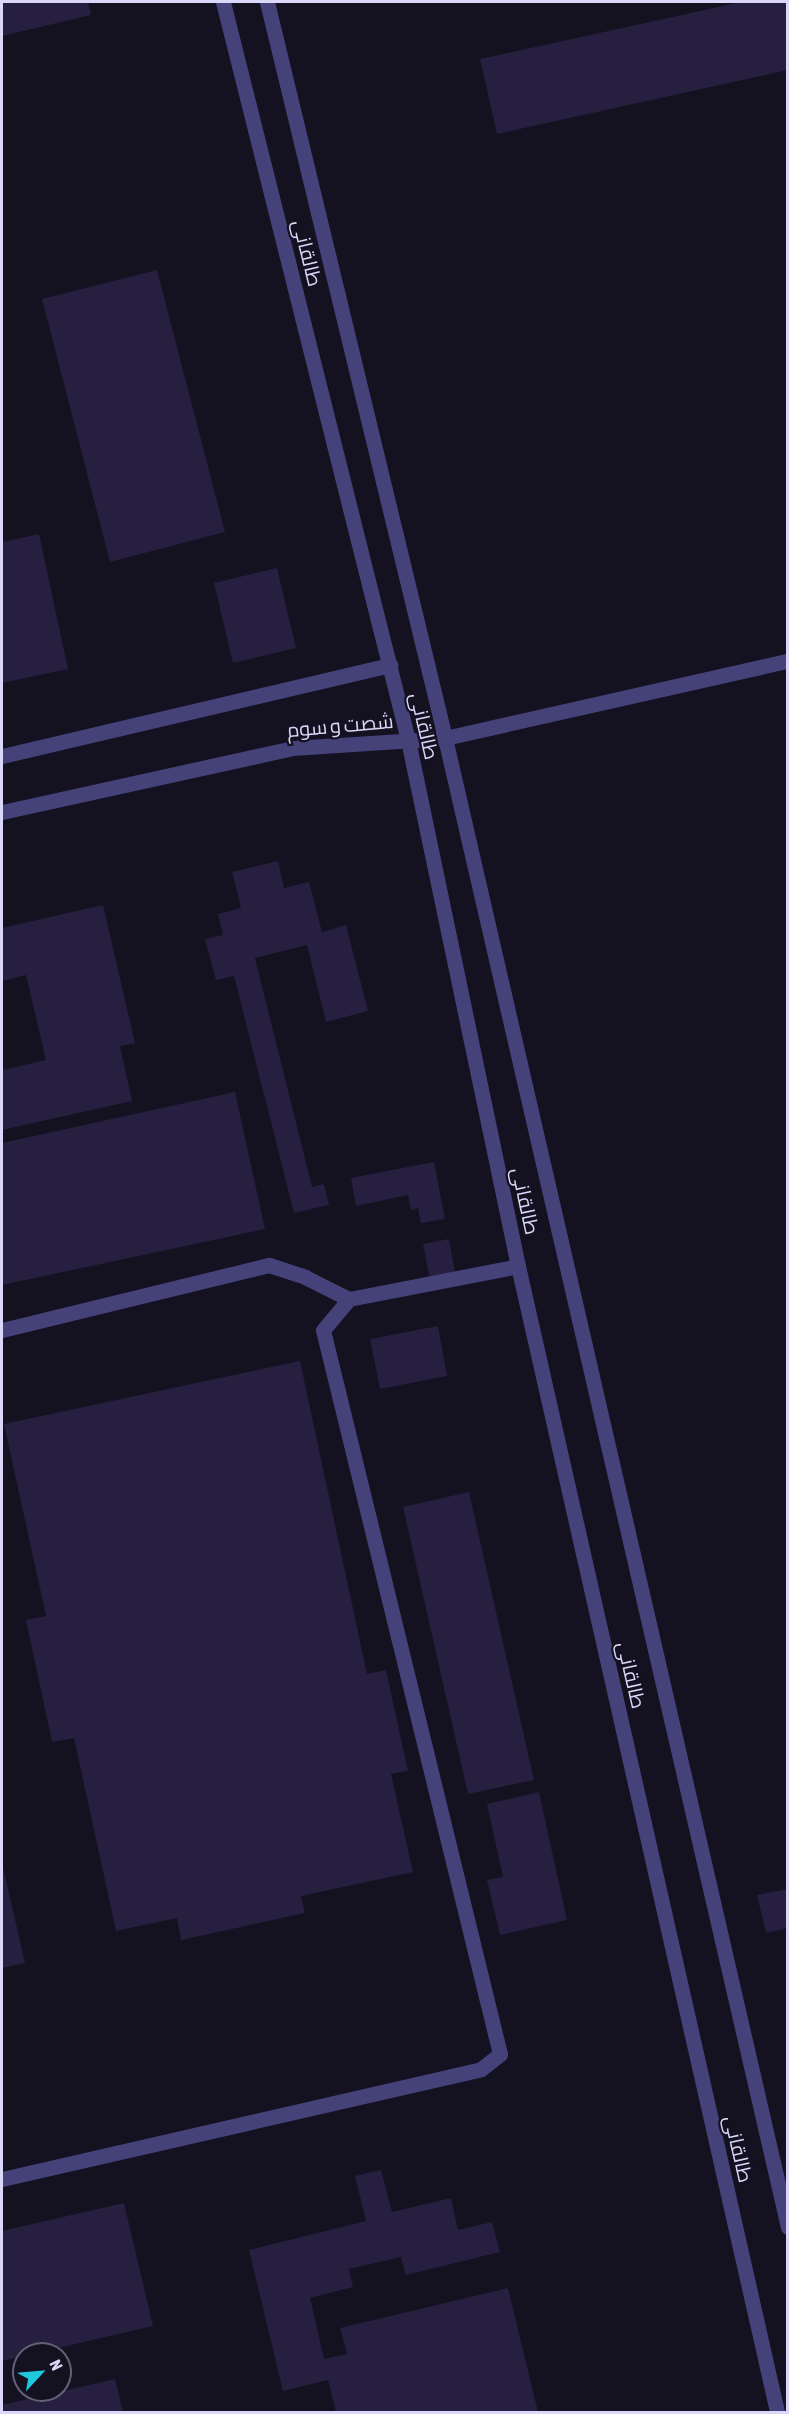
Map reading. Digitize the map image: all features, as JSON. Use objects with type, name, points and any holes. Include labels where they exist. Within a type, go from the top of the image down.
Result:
[{"type":"street","name":"طالقانی","points":[[224,2],[408,740],[518,1266],[777,2412]]},
{"type":"street","name":"طالقانی","points":[[267,2],[445,738],[788,2227]]},
{"type":"street","name":"شصت و سوم","points":[[2,812],[292,748],[445,738],[788,661]]},
{"type":"street","points":[[2,756],[390,665]]},
{"type":"street","points":[[2,1330],[269,1265],[305,1277],[349,1299],[518,1266]]},
{"type":"street","points":[[2,2179],[481,2069],[500,2054],[323,1330],[349,1299]]},
{"type":"building","points":[[2,2],[88,2],[91,15],[2,36]]},
{"type":"building","points":[[741,2],[788,2],[788,70],[497,134],[480,59]]},
{"type":"building","points":[[157,270],[225,532],[110,562],[42,299]]},
{"type":"building","points":[[39,534],[68,669],[2,683],[2,542]]},
{"type":"building","points":[[277,568],[296,648],[233,663],[214,583]]},
{"type":"building","points":[[278,861],[284,888],[309,882],[322,932],[346,925],[368,1011],[326,1022],[307,945],[255,958],[312,1187],[324,1184],[329,1205],[294,1213],[234,976],[216,980],[205,939],[223,935],[218,914],[241,908],[232,872]]},
{"type":"building","points":[[103,905],[135,1043],[120,1046],[132,1101],[2,1130],[2,1070],[46,1060],[26,975],[2,981],[2,928]]},
{"type":"building","points":[[235,1092],[265,1229],[2,1285],[2,1143]]},
{"type":"building","points":[[434,1162],[445,1219],[421,1223],[418,1208],[411,1210],[408,1195],[356,1206],[351,1178]]},
{"type":"building","points":[[449,1239],[456,1279],[431,1285],[423,1244]]},
{"type":"building","points":[[438,1326],[447,1376],[380,1389],[370,1339]]},
{"type":"building","points":[[300,1361],[367,1674],[386,1670],[408,1771],[391,1774],[413,1872],[301,1896],[305,1913],[181,1940],[177,1918],[116,1931],[74,1738],[52,1742],[26,1620],[46,1616],[4,1424]]},
{"type":"building","points":[[469,1492],[534,1780],[468,1794],[403,1507]]},
{"type":"building","points":[[539,1792],[567,1920],[500,1935],[487,1880],[503,1877],[487,1804]]},
{"type":"building","points":[[2,1863],[25,1963],[2,1968]]},
{"type":"building","points":[[788,1889],[788,1928],[766,1933],[757,1895]]},
{"type":"building","points":[[381,2170],[392,2212],[451,2198],[458,2230],[492,2222],[500,2252],[406,2275],[401,2257],[349,2269],[353,2287],[310,2298],[324,2359],[347,2354],[340,2328],[508,2288],[538,2412],[336,2412],[328,2380],[283,2391],[249,2250],[366,2221],[355,2176]]},
{"type":"building","points":[[124,2203],[153,2326],[72,2345],[72,2342],[12,2342],[12,2359],[2,2361],[2,2231]]},
{"type":"building","points":[[115,2379],[123,2412],[2,2412],[2,2405],[15,2402],[72,2402],[72,2389]]}]
